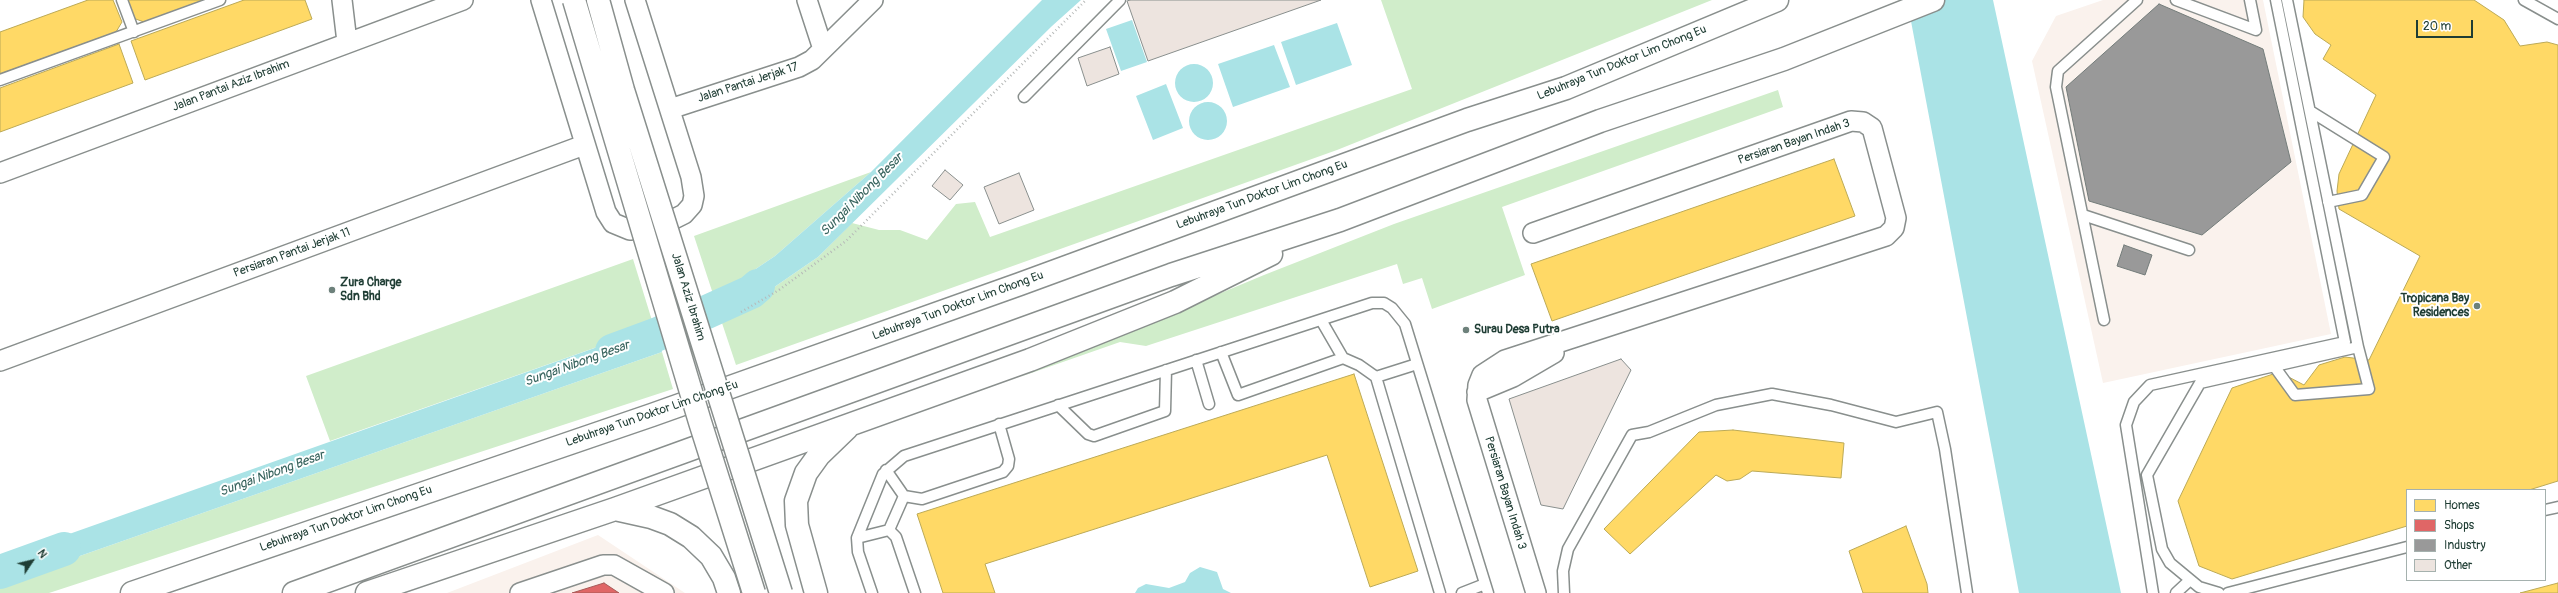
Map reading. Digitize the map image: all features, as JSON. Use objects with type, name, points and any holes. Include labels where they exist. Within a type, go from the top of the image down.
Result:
[{"type":"main road","name":"Jalan Aziz Ibrahim","points":[[574,0],[697,414],[754,593]]},
{"type":"main road","name":"Jalan Aziz Ibrahim","points":[[598,0],[623,90],[781,593]]},
{"type":"main road","name":"Lebuhraya Tun Doktor Lim Chong Eu","points":[[132,593],[652,415],[1020,284],[1467,120],[1566,88],[1776,0]]},
{"type":"main road","points":[[294,593],[1171,275],[1340,220],[1600,122],[1784,59],[1933,0]]},
{"type":"main road","points":[[367,593],[615,509],[855,421],[1030,360],[1175,302],[1340,220]]},
{"type":"main road","points":[[816,593],[797,525],[796,501],[806,473],[819,455],[855,421]]},
{"type":"main road","points":[[615,509],[651,517],[670,524],[691,537],[711,556],[724,578],[729,593]]},
{"type":"street","points":[[342,0],[347,42]]},
{"type":"street","name":"Jalan Pantai Aziz Ibrahim","points":[[0,173],[347,42],[426,7],[463,0]]},
{"type":"street","points":[[541,1],[584,145],[606,212],[613,223],[630,230],[653,227],[684,214],[692,205],[694,196],[691,177],[635,0]]},
{"type":"street","points":[[807,0],[823,49]]},
{"type":"street","name":"Jalan Pantai Jerjak 17","points":[[670,109],[799,67],[812,60],[873,0]]},
{"type":"street","name":"Persiaran Bayan Indah 3","points":[[1533,233],[1851,121],[1863,122],[1872,128],[1896,218],[1894,228],[1886,236],[1505,360],[1482,375],[1477,392],[1477,400],[1536,593]]},
{"type":"street","name":"Persiaran Pantai Jerjak 11","points":[[0,361],[584,145]]},
{"type":"street","points":[[520,593],[603,565],[614,565],[664,593]]},
{"type":"lane","points":[[122,0],[134,32]]},
{"type":"lane","points":[[0,80],[220,0]]},
{"type":"lane","points":[[1024,97],[1120,0]]},
{"type":"lane","points":[[2104,320],[2056,86],[2058,71],[2137,0]]},
{"type":"lane","points":[[2176,0],[2256,30],[2250,0]]},
{"type":"lane","points":[[2153,593],[2126,425],[2134,402],[2150,385],[2345,342],[2276,0]]},
{"type":"lane","points":[[2274,366],[2295,395],[2369,389],[2358,347],[2287,0]]},
{"type":"lane","points":[[2524,0],[2558,19]]},
{"type":"lane","points":[[2310,111],[2384,157],[2362,195],[2328,202]]},
{"type":"lane","points":[[2082,215],[2188,250]]},
{"type":"lane","points":[[872,593],[858,552],[857,538],[886,470],[904,456],[1372,303],[1384,303],[1392,308],[1405,324],[1487,588],[1462,593]]},
{"type":"lane","points":[[1321,320],[1343,358],[1359,365],[1376,377],[1440,593]]},
{"type":"lane","points":[[2219,593],[2195,590],[2190,580],[2170,563],[2162,549],[2148,475],[2200,384],[2358,347]]},
{"type":"lane","points":[[1221,352],[1238,395],[1343,358]]},
{"type":"lane","points":[[1196,360],[1209,404]]},
{"type":"lane","points":[[1376,377],[1417,364]]},
{"type":"lane","points":[[1058,405],[1088,434],[1094,436],[1166,411],[1166,370]]},
{"type":"lane","points":[[1564,593],[1563,571],[1568,550],[1632,435],[1661,427],[1716,405],[1772,394],[1831,405],[1896,422],[1937,412],[1945,449],[1967,593]]},
{"type":"lane","points":[[886,470],[904,496],[922,499],[1003,472],[1008,466],[1009,459],[999,424]]},
{"type":"lane","points":[[889,530],[904,496]]},
{"type":"lane","points":[[2546,510],[2558,507]]},
{"type":"lane","points":[[857,538],[889,530]]},
{"type":"lane","points":[[889,530],[896,537],[915,593]]},
{"type":"lane","points":[[2228,593],[2406,547]]},
{"type":"lane","points":[[2176,593],[2190,580]]},
{"type":"path","points":[[741,312],[779,290],[846,241],[1086,0]]},
{"type":"shaded area","points":[[2103,0],[2263,0],[2331,334],[2103,383],[2032,61],[2056,16]]},
{"type":"shaded area","points":[[598,535],[685,593],[447,593]]},
{"type":"green space","points":[[1381,0],[1712,0],[1337,150],[736,365],[722,323],[818,257],[852,223],[879,230],[900,230],[927,240],[956,204],[975,202],[990,237],[1412,89]]},
{"type":"green space","points":[[1778,90],[1783,107],[1502,207],[1525,275],[1432,309],[1422,278],[1403,284],[1397,264],[1146,346],[1120,342],[1020,377],[1264,275],[1394,224]]},
{"type":"green space","points":[[871,172],[775,256],[714,297],[694,236]]},
{"type":"green space","points":[[633,259],[654,327],[330,441],[306,376]]},
{"type":"green space","points":[[662,352],[673,389],[49,593],[0,593],[0,585],[17,578]]},
{"type":"water","points":[[1042,0],[1081,0],[1052,26],[818,257],[722,323],[714,297],[775,256],[871,172]]},
{"type":"water","points":[[1907,0],[1993,0],[2121,593],[2019,593]]},
{"type":"water","points":[[1132,20],[1147,62],[1121,71],[1106,29]]},
{"type":"water","points":[[1337,23],[1352,65],[1296,85],[1281,42]]},
{"type":"water","points":[[1274,45],[1290,87],[1233,107],[1218,64]]},
{"type":"water","points":[[1194,64],[1207,70],[1213,83],[1207,96],[1194,102],[1181,96],[1175,83],[1181,70]]},
{"type":"water","points":[[1166,84],[1183,128],[1153,140],[1136,96]]},
{"type":"water","points":[[1208,102],[1221,108],[1227,121],[1221,134],[1208,140],[1195,134],[1189,121],[1195,108]]},
{"type":"water","points":[[654,327],[662,352],[17,578],[24,550]]},
{"type":"water","points":[[1200,567],[1217,572],[1223,589],[1231,593],[1135,593],[1138,588],[1146,584],[1169,588],[1185,582],[1190,573]]},
{"type":"building: Homes","points":[[88,0],[113,0],[122,22],[116,32],[0,74],[0,32]]},
{"type":"building: Homes","points":[[127,0],[204,0],[144,22],[133,18]]},
{"type":"building: Homes","points":[[244,0],[305,0],[312,19],[145,80],[131,41]]},
{"type":"building: Homes","name":"Tropicana Bay Residences","points":[[2304,0],[2474,0],[2504,20],[2520,46],[2547,42],[2558,45],[2558,481],[2532,489],[2406,489],[2406,526],[2232,579],[2199,566],[2178,501],[2232,388],[2279,372],[2304,385],[2319,365],[2345,357],[2369,360],[2420,256],[2339,209],[2337,191],[2339,174],[2376,95],[2323,59],[2331,45],[2315,34],[2303,17]]},
{"type":"building: Homes","points":[[119,44],[133,83],[0,132],[0,88]]},
{"type":"building: Homes","points":[[1834,159],[1855,216],[1552,321],[1531,264]]},
{"type":"building: Homes","points":[[1354,374],[1418,571],[1370,587],[1327,455],[985,564],[995,593],[943,593],[917,514]]},
{"type":"building: Homes","points":[[1733,430],[1844,443],[1841,478],[1752,471],[1740,479],[1727,481],[1716,475],[1630,554],[1604,529],[1699,432]]},
{"type":"building: Homes","points":[[1906,526],[1927,584],[1928,593],[1863,593],[1849,551]]},
{"type":"building: Homes","points":[[2558,583],[2558,593],[2520,593]]},
{"type":"building: Shops","points":[[604,583],[619,593],[572,593]]},
{"type":"building: Industry","points":[[2159,4],[2263,49],[2291,162],[2202,235],[2089,201],[2066,87]]},
{"type":"building: Industry","points":[[2124,245],[2152,255],[2145,275],[2117,266]]},
{"type":"building: Other","points":[[1321,0],[1148,61],[1127,1]]},
{"type":"building: Other","points":[[1110,47],[1119,74],[1087,86],[1078,58]]},
{"type":"building: Other","points":[[945,170],[963,185],[950,200],[932,186]]},
{"type":"building: Other","points":[[1019,173],[1034,210],[999,224],[984,187]]},
{"type":"building: Other","points":[[1621,359],[1631,370],[1563,509],[1541,505],[1509,399]]},
{"type":"waterway","name":"Sungai Nibong Besar","points":[[612,351],[658,334],[751,292],[758,286]]},
{"type":"waterway","name":"Sungai Nibong Besar","points":[[0,572],[64,549]]},
{"type":"place","name":"Zura Charge Sdn Bhd","points":[[332,290]]},
{"type":"place","name":"Tropicana Bay Residences","points":[[2477,306]]},
{"type":"place","name":"Surau Desa Putra","points":[[1466,330]]}]
